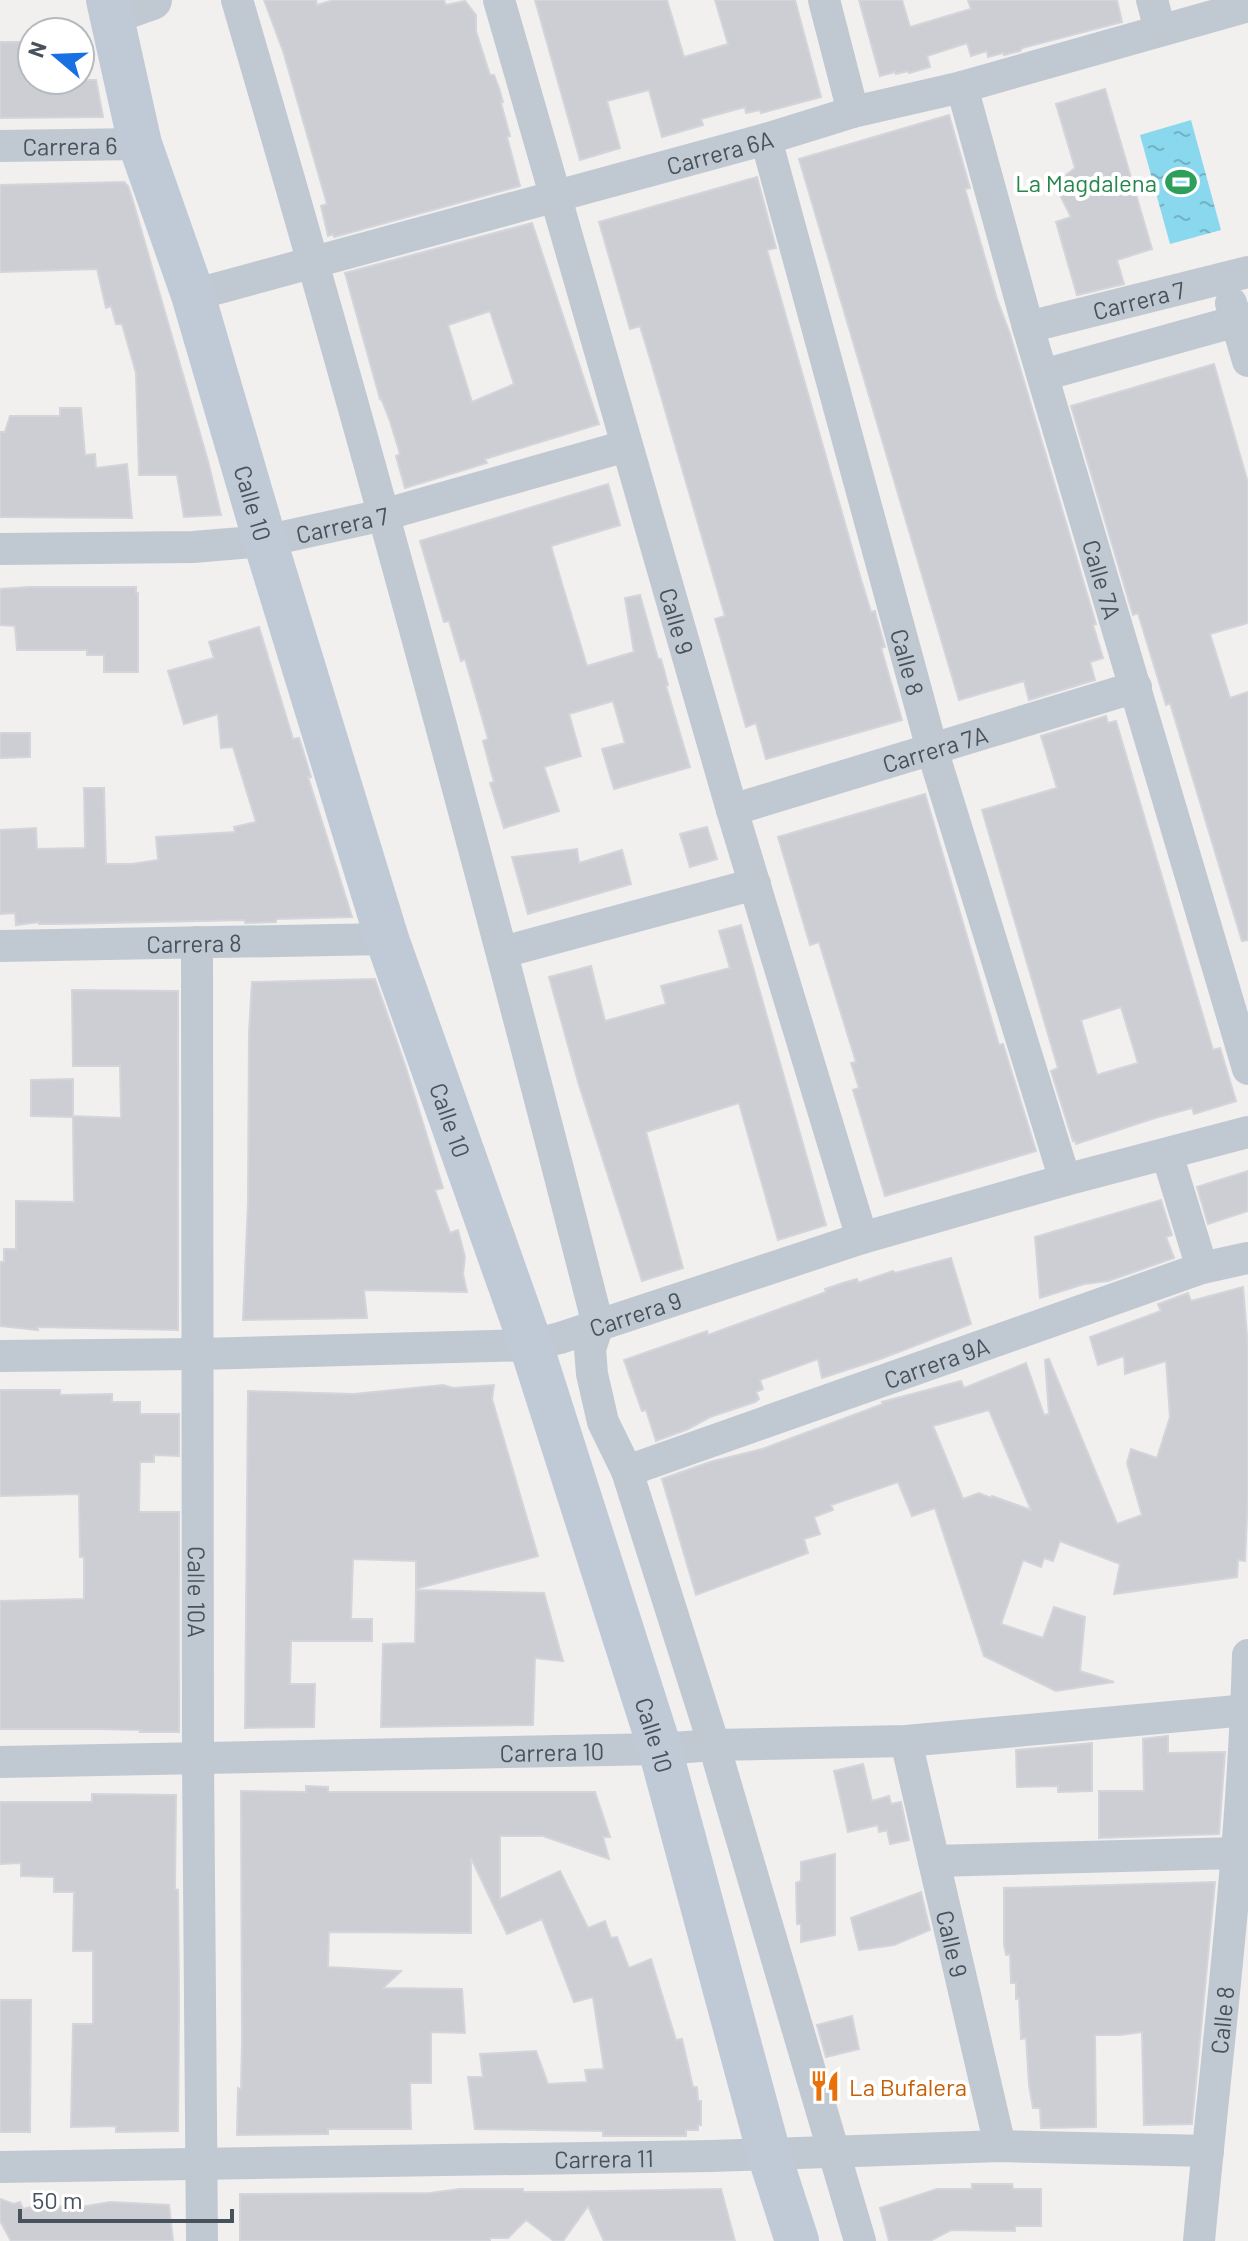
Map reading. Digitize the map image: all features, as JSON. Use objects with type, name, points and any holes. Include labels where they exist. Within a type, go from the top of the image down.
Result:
[{"type":"main road","name":"Calle 10","points":[[110,7],[140,144],[193,295],[387,939],[531,1345],[660,1749],[769,2154],[797,2241]]},
{"type":"street","points":[[110,7],[152,0]]},
{"type":"street","points":[[237,0],[314,262],[503,952],[598,1325],[590,1349],[592,1374],[603,1422],[627,1471],[714,1745],[860,2241]]},
{"type":"street","name":"Calle 9","points":[[499,0],[732,810],[862,1238]]},
{"type":"street","points":[[824,0],[853,112]]},
{"type":"street","name":"Carrera 6A","points":[[193,295],[766,139],[853,112],[962,87],[1156,15],[1248,6]]},
{"type":"street","name":"Calle 7A","points":[[962,87],[1028,327],[1248,1069]]},
{"type":"street","name":"Calle 8","points":[[766,139],[932,749],[1065,1180]]},
{"type":"street","name":"Carrera 6","points":[[0,146],[140,144]]},
{"type":"street","points":[[1236,276],[1248,361]]},
{"type":"street","name":"Carrera 7","points":[[1028,327],[1236,276]]},
{"type":"street","name":"Carrera 7","points":[[1043,375],[1242,319]]},
{"type":"street","name":"Carrera 7","points":[[0,549],[193,547],[265,541],[383,515],[626,446]]},
{"type":"street","name":"Carrera 7A","points":[[732,810],[1136,687]]},
{"type":"street","points":[[503,952],[755,884]]},
{"type":"street","name":"Carrera 8","points":[[0,946],[387,939]]},
{"type":"street","name":"Calle 10A","points":[[197,942],[202,2241]]},
{"type":"street","name":"Carrera 9","points":[[0,1356],[531,1345],[862,1238],[1248,1132]]},
{"type":"street","points":[[1167,1154],[1202,1268]]},
{"type":"street","name":"Carrera 9A","points":[[627,1471],[1202,1268],[1248,1258]]},
{"type":"street","name":"Calle 8","points":[[1199,2241],[1238,1853],[1248,1655]]},
{"type":"street","name":"Carrera 10","points":[[0,1762],[906,1741],[1247,1710]]},
{"type":"street","name":"Calle 9","points":[[906,1741],[1000,2146]]},
{"type":"street","points":[[934,1861],[1238,1853]]},
{"type":"street","name":"Carrera 11","points":[[0,2167],[769,2154],[1000,2146],[1208,2151]]},
{"type":"water","name":"La Magdalena","points":[[1191,120],[1221,230],[1170,244],[1140,135]]},
{"type":"building","points":[[264,0],[316,0],[317,5],[334,0],[444,0],[446,5],[465,1],[476,15],[476,31],[490,75],[494,75],[499,88],[510,136],[507,137],[520,186],[334,237],[333,234],[328,236],[321,206],[327,204],[283,51]]},
{"type":"building","points":[[535,0],[667,0],[684,57],[728,44],[715,0],[795,0],[821,97],[761,113],[760,110],[746,113],[745,107],[701,119],[703,125],[662,137],[649,90],[607,101],[620,148],[580,160]]},
{"type":"building","points":[[859,0],[902,0],[910,27],[971,9],[968,0],[1117,0],[1122,22],[1004,55],[988,57],[987,51],[971,56],[967,43],[927,56],[930,67],[880,76]]},
{"type":"building","points":[[0,42],[16,42],[16,96],[96,96],[96,80],[103,117],[0,118]]},
{"type":"building","points":[[1105,89],[1152,249],[1117,260],[1124,284],[1077,295],[1056,222],[1071,217],[1060,195],[1060,188],[1066,175],[1075,168],[1056,104]]},
{"type":"building","points":[[949,115],[970,188],[965,189],[1096,624],[1093,625],[1103,658],[1090,662],[1095,680],[1029,700],[1024,681],[959,700],[799,159]]},
{"type":"building","points":[[757,177],[776,248],[767,250],[860,576],[871,612],[875,611],[885,647],[881,648],[902,720],[766,759],[756,723],[746,727],[715,619],[725,616],[640,326],[630,329],[599,222]]},
{"type":"building","points":[[124,182],[132,198],[221,515],[184,517],[177,475],[139,475],[136,373],[122,324],[116,324],[111,306],[106,308],[97,269],[0,272],[0,185]]},
{"type":"building","points":[[532,223],[599,424],[485,459],[487,463],[405,488],[396,456],[400,454],[380,399],[345,273]],"holes":[[[490,311],[514,384],[472,402],[448,325]]]},
{"type":"building","points":[[1214,364],[1248,483],[1248,623],[1210,634],[1230,698],[1248,692],[1248,940],[1242,941],[1170,703],[1166,705],[1138,613],[1133,615],[1071,406]]},
{"type":"building","points":[[60,408],[81,408],[85,455],[95,454],[96,468],[127,464],[132,518],[0,517],[0,432],[5,432],[10,416],[60,416]]},
{"type":"building","points":[[608,484],[620,525],[551,546],[587,666],[634,652],[625,598],[640,595],[690,767],[614,789],[602,749],[625,743],[613,701],[569,714],[581,756],[544,767],[559,811],[504,828],[490,783],[494,782],[483,741],[488,739],[465,659],[461,661],[449,621],[444,622],[420,541]]},
{"type":"building","points":[[136,587],[138,672],[104,672],[104,655],[87,655],[87,650],[17,650],[15,626],[0,625],[0,589]]},
{"type":"building","points":[[259,627],[293,739],[299,738],[311,777],[308,777],[352,917],[245,923],[245,920],[39,922],[16,925],[15,913],[0,914],[0,830],[36,828],[37,849],[85,848],[84,788],[104,788],[106,864],[158,860],[156,837],[235,832],[234,827],[256,822],[233,747],[221,748],[218,714],[184,724],[168,671],[214,658],[209,642]]},
{"type":"building","points":[[1106,716],[1108,723],[1116,721],[1213,1050],[1220,1048],[1236,1101],[1194,1114],[1192,1108],[1076,1144],[1073,1141],[1051,1071],[1058,1068],[982,810],[1057,788],[1041,736]],"holes":[[[1121,1007],[1138,1063],[1097,1075],[1081,1020]]]},
{"type":"building","points":[[0,733],[30,733],[30,757],[0,758]]},
{"type":"building","points":[[925,794],[999,1045],[1003,1044],[1036,1151],[885,1196],[853,1090],[859,1088],[851,1063],[856,1062],[819,942],[810,945],[778,837]]},
{"type":"building","points":[[707,827],[717,859],[690,867],[680,834]]},
{"type":"building","points":[[577,849],[579,863],[622,850],[631,884],[528,914],[512,857]]},
{"type":"building","points":[[741,925],[826,1225],[778,1240],[739,1103],[646,1132],[683,1268],[642,1281],[579,1085],[549,977],[591,966],[605,1021],[666,1004],[661,986],[730,968],[719,931]]},
{"type":"building","points":[[375,979],[443,1188],[435,1190],[450,1233],[458,1230],[465,1257],[463,1274],[467,1292],[364,1290],[367,1318],[243,1320],[252,982]]},
{"type":"building","points":[[72,990],[178,991],[178,1330],[37,1327],[38,1330],[0,1326],[0,1262],[4,1262],[4,1249],[16,1249],[16,1201],[74,1202],[73,1117],[31,1116],[31,1080],[73,1079],[73,1116],[121,1118],[120,1066],[73,1066]]},
{"type":"building","points":[[1248,1171],[1248,1211],[1208,1224],[1197,1187]]},
{"type":"building","points":[[1161,1200],[1172,1235],[1166,1237],[1174,1258],[1108,1281],[1084,1284],[1040,1298],[1035,1237]]},
{"type":"building","points":[[951,1258],[971,1324],[822,1378],[818,1359],[760,1380],[763,1389],[756,1392],[759,1399],[755,1402],[710,1417],[656,1441],[624,1360],[707,1331],[708,1335],[843,1283],[857,1279],[858,1283],[893,1271]]},
{"type":"building","points":[[1243,1287],[1248,1347],[1248,1494],[1245,1561],[1238,1560],[1237,1577],[1114,1594],[1120,1564],[1060,1541],[1053,1561],[1044,1558],[1041,1567],[1023,1560],[1001,1624],[1043,1638],[1054,1607],[1085,1617],[1080,1671],[1114,1682],[1056,1691],[984,1656],[935,1508],[912,1516],[898,1482],[831,1505],[833,1510],[814,1517],[820,1534],[804,1539],[808,1553],[696,1595],[662,1479],[710,1462],[762,1449],[882,1402],[961,1381],[964,1388],[1026,1363],[1044,1415],[1049,1414],[1045,1360],[1049,1359],[1117,1524],[1142,1515],[1127,1463],[1131,1449],[1157,1458],[1170,1417],[1166,1361],[1125,1374],[1124,1356],[1098,1365],[1090,1337],[1161,1311],[1158,1304],[1188,1293],[1191,1301]],"holes":[[[989,1410],[1031,1510],[979,1493],[963,1499],[933,1426]]]},
{"type":"building","points":[[443,1385],[453,1388],[494,1385],[492,1399],[538,1556],[416,1589],[416,1561],[353,1559],[351,1619],[372,1619],[372,1641],[291,1641],[290,1684],[315,1684],[314,1727],[245,1728],[248,1391],[354,1394]]},
{"type":"building","points":[[0,1390],[60,1390],[60,1395],[112,1394],[112,1402],[140,1402],[140,1414],[179,1414],[179,1456],[154,1455],[154,1462],[140,1462],[139,1512],[179,1512],[179,1732],[0,1729],[0,1601],[84,1599],[84,1557],[80,1557],[79,1494],[0,1496]]},
{"type":"building","points":[[416,1590],[544,1593],[563,1661],[535,1658],[533,1725],[381,1727],[383,1644],[415,1643]]},
{"type":"building","points":[[1168,1736],[1168,1753],[1225,1752],[1219,1834],[1099,1838],[1099,1791],[1144,1791],[1143,1739]]},
{"type":"building","points":[[1092,1743],[1092,1791],[1058,1792],[1058,1786],[1017,1787],[1016,1750]]},
{"type":"building","points":[[863,1764],[872,1801],[889,1796],[891,1804],[901,1802],[909,1840],[890,1844],[887,1830],[879,1832],[878,1825],[848,1832],[834,1771]]},
{"type":"building","points":[[306,1786],[328,1787],[328,1792],[595,1792],[610,1837],[603,1837],[609,1859],[543,1836],[500,1836],[500,1899],[560,1871],[588,1928],[605,1921],[611,1938],[617,1937],[629,1968],[651,1959],[676,2040],[682,2039],[693,2087],[697,2087],[698,2101],[701,2101],[701,2125],[698,2125],[698,2130],[686,2130],[686,2136],[603,2136],[603,2131],[475,2129],[468,2077],[483,2077],[480,2054],[536,2051],[548,2084],[587,2082],[585,2070],[604,2069],[593,1997],[574,2002],[542,1919],[507,1934],[471,1858],[471,1933],[329,1932],[328,1967],[401,1971],[383,1988],[462,1989],[465,2033],[431,2032],[431,2083],[410,2083],[411,2129],[328,2129],[328,2134],[237,2135],[242,2042],[241,1791],[306,1792]]},
{"type":"building","points":[[92,1794],[176,1795],[178,2131],[116,2132],[116,2126],[71,2127],[73,2024],[93,2024],[93,1951],[73,1951],[74,1892],[54,1892],[54,1877],[21,1876],[21,1863],[0,1864],[0,1802],[92,1802]]},
{"type":"building","points":[[835,1854],[835,1935],[801,1942],[801,1924],[797,1924],[796,1883],[801,1881],[801,1862]]},
{"type":"building","points":[[1215,1882],[1192,2124],[1144,2125],[1142,2032],[1095,2035],[1096,2127],[1041,2128],[1040,2108],[1033,2108],[1029,2085],[1026,2038],[1021,2039],[1016,1983],[1011,1983],[1010,1954],[1006,1955],[1004,1944],[1004,1888]]},
{"type":"building","points":[[921,1892],[930,1930],[894,1945],[859,1950],[851,1918]]},
{"type":"building","points":[[0,2000],[31,2000],[30,2132],[0,2132]]},
{"type":"building","points":[[852,2016],[859,2049],[826,2057],[817,2025]]},
{"type":"building","points":[[972,2184],[1012,2184],[1013,2189],[1041,2189],[1041,2226],[1015,2226],[1015,2231],[951,2230],[930,2241],[889,2241],[880,2208],[937,2189],[972,2189]]},
{"type":"building","points":[[460,2189],[551,2192],[721,2189],[735,2241],[604,2241],[588,2206],[563,2241],[554,2241],[526,2220],[508,2238],[490,2238],[490,2241],[240,2241],[240,2194],[430,2193]]},
{"type":"building","points":[[0,2199],[14,2204],[20,2202],[23,2209],[49,2203],[51,2208],[110,2202],[169,2205],[173,2241],[11,2241],[0,2221]]},
{"type":"place","name":"La Magdalena","points":[[1181,182]]},
{"type":"place","name":"La Bufalera","points":[[825,2086]]}]
